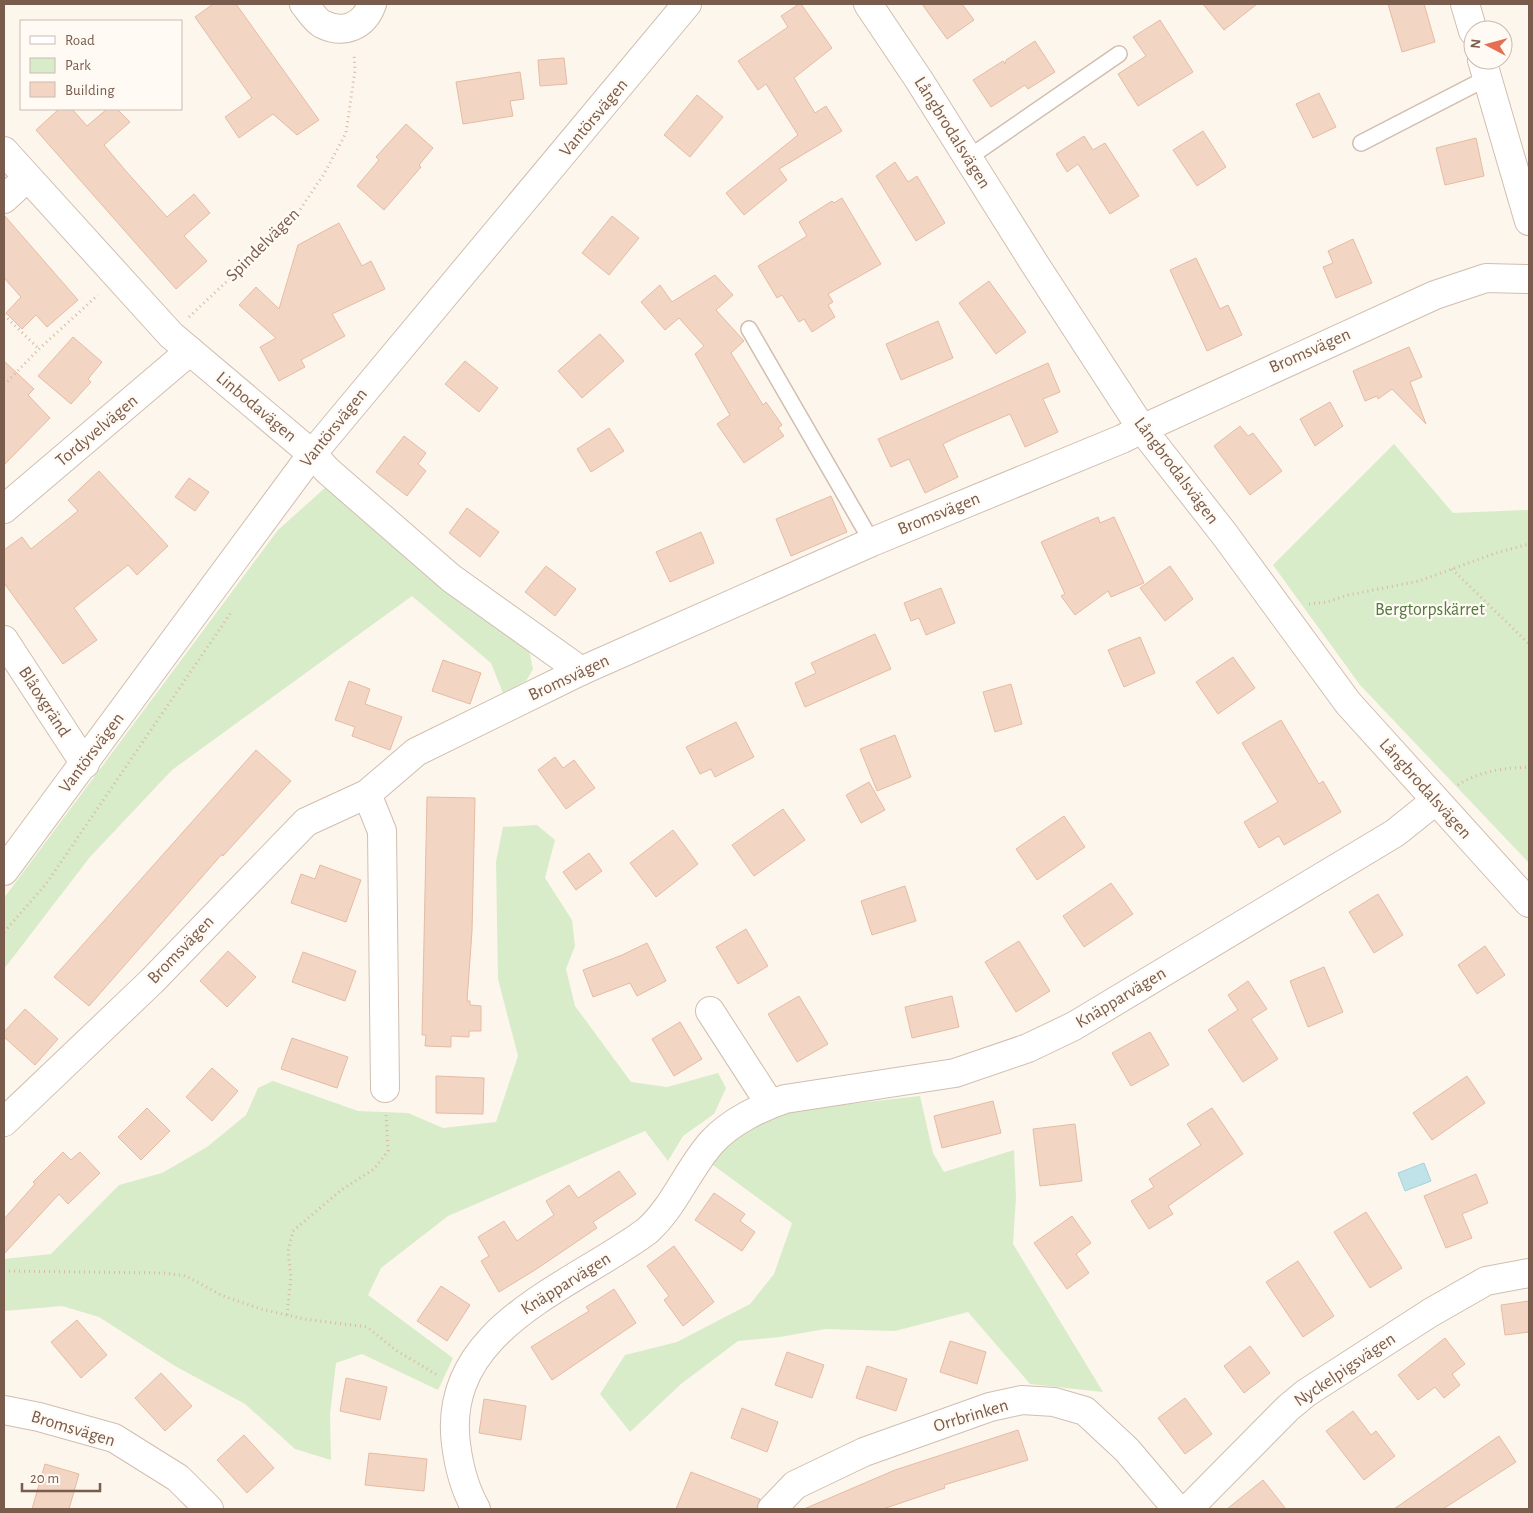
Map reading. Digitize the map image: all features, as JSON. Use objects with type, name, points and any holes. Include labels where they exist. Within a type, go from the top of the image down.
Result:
[{"type":"street","points":[[304,4],[321,23],[336,28],[352,28],[367,16],[372,4]]},
{"type":"street","name":"Vantörsvägen","points":[[4,871],[85,764],[312,454],[687,4]]},
{"type":"street","name":"Långbrodalsvägen","points":[[870,4],[1142,429],[1225,535],[1348,704],[1435,802],[1529,903]]},
{"type":"street","points":[[1465,4],[1470,20]]},
{"type":"street","points":[[1484,70],[1529,221]]},
{"type":"street","name":"Linbodavägen","points":[[4,151],[117,278],[180,343],[312,454],[451,578],[581,672]]},
{"type":"street","points":[[4,199],[27,178]]},
{"type":"street","name":"Bromsvägen","points":[[4,1122],[152,981],[306,822],[367,794],[416,752],[581,672],[872,542],[1122,439],[1450,289],[1486,278],[1529,279]]},
{"type":"street","name":"Tordyvelvägen","points":[[4,509],[180,343]]},
{"type":"street","name":"Blåoxgränd","points":[[4,640],[85,764]]},
{"type":"street","points":[[367,794],[382,831],[385,1088]]},
{"type":"street","name":"Knäpparvägen","points":[[476,1509],[464,1486],[456,1441],[456,1411],[461,1389],[476,1358],[499,1329],[522,1310],[647,1232],[660,1219],[713,1140],[727,1129],[770,1104],[785,1099],[955,1073],[985,1065],[1028,1048],[1074,1026],[1386,838],[1435,802]]},
{"type":"street","points":[[710,1011],[770,1104]]},
{"type":"street","name":"Nyckelpigsvägen","points":[[1188,1509],[1288,1408],[1306,1393],[1430,1313],[1486,1281],[1529,1273]]},
{"type":"street","name":"Orrbrinken","points":[[772,1509],[794,1485],[864,1452],[990,1407],[1022,1400],[1054,1402],[1085,1411],[1127,1450],[1177,1509]]},
{"type":"street","name":"Bromsvägen","points":[[4,1410],[39,1417],[114,1438],[178,1478],[209,1509]]},
{"type":"lane","points":[[968,158],[1119,54]]},
{"type":"lane","points":[[1361,143],[1482,70]]},
{"type":"lane","points":[[749,329],[872,542]]},
{"type":"path","name":"Spindelvägen","points":[[180,343],[295,217],[324,174],[346,133],[355,70],[352,28]]},
{"type":"path","points":[[4,385],[39,349],[117,278]]},
{"type":"path","points":[[4,315],[39,349]]},
{"type":"path","points":[[1276,606],[1327,602],[1348,595],[1419,581],[1496,553],[1529,544]]},
{"type":"path","points":[[1452,569],[1529,644]]},
{"type":"path","points":[[1435,802],[1466,780],[1503,768],[1529,767]]},
{"type":"path","points":[[288,1315],[291,1277],[288,1251],[293,1231],[335,1195],[374,1169],[388,1151],[385,1088]]},
{"type":"path","points":[[4,1271],[164,1273],[186,1276],[223,1296],[288,1315],[367,1327],[397,1351],[461,1389]]},
{"type":"green space","name":"Bergtorpskärret","points":[[1394,444],[1453,513],[1529,510],[1529,863],[1360,685],[1273,565]]},
{"type":"green space","points":[[326,487],[529,650],[533,669],[526,681],[503,693],[491,663],[412,596],[172,770],[90,857],[4,969],[4,898],[278,530]]},
{"type":"green space","points":[[537,825],[555,840],[545,878],[572,920],[575,946],[566,969],[575,1006],[631,1082],[667,1087],[718,1073],[726,1088],[714,1114],[683,1136],[668,1161],[645,1131],[448,1216],[381,1268],[368,1295],[453,1358],[438,1390],[362,1354],[336,1363],[330,1414],[331,1460],[295,1449],[245,1404],[175,1366],[99,1317],[62,1306],[4,1311],[4,1259],[51,1254],[119,1185],[162,1173],[207,1147],[246,1115],[258,1088],[273,1081],[358,1111],[408,1113],[443,1128],[496,1122],[518,1056],[498,979],[496,862],[503,827]]},
{"type":"green space","points":[[920,1096],[933,1153],[944,1172],[1014,1150],[1016,1197],[1013,1244],[1103,1392],[1030,1384],[968,1312],[895,1331],[825,1329],[780,1337],[738,1341],[681,1384],[630,1432],[600,1394],[625,1355],[677,1342],[750,1304],[774,1274],[792,1223],[709,1162],[754,1115]]},
{"type":"water","points":[[1424,1163],[1431,1181],[1405,1191],[1398,1173]]},
{"type":"building","points":[[213,4],[236,4],[319,120],[297,135],[273,114],[239,138],[225,117],[252,98],[195,17]]},
{"type":"building","points":[[801,4],[832,48],[794,78],[815,113],[826,106],[842,131],[779,169],[787,180],[744,215],[726,193],[798,135],[766,84],[758,90],[738,61],[788,27],[781,16]]},
{"type":"building","points":[[922,4],[962,4],[974,20],[947,39]]},
{"type":"building","points":[[1203,4],[1257,4],[1224,30]]},
{"type":"building","points":[[1388,4],[1424,4],[1435,42],[1402,52]]},
{"type":"building","points":[[1160,20],[1193,72],[1138,106],[1118,74],[1146,56],[1133,37]]},
{"type":"building","points":[[1035,41],[1055,72],[1028,89],[1025,85],[991,107],[973,80],[1003,61],[1005,64],[1006,60]]},
{"type":"building","points":[[564,58],[567,84],[540,86],[538,60]]},
{"type":"building","points":[[520,72],[524,99],[510,101],[513,116],[463,124],[456,82]]},
{"type":"building","points":[[1319,93],[1336,127],[1313,138],[1296,104]]},
{"type":"building","points":[[697,95],[723,117],[690,157],[664,135]]},
{"type":"building","points":[[58,110],[73,110],[87,126],[106,110],[118,110],[130,122],[104,145],[167,217],[194,194],[210,213],[184,236],[207,261],[176,289],[36,130]]},
{"type":"building","points":[[406,124],[433,148],[419,165],[421,167],[384,210],[357,186],[379,160],[376,157]]},
{"type":"building","points":[[1203,131],[1226,167],[1197,186],[1173,150]]},
{"type":"building","points":[[1084,136],[1093,150],[1105,143],[1139,196],[1110,214],[1078,164],[1067,172],[1056,154]]},
{"type":"building","points":[[1476,138],[1484,176],[1445,185],[1436,148]]},
{"type":"building","points":[[895,162],[908,182],[917,176],[945,223],[916,241],[876,176]]},
{"type":"building","points":[[842,198],[881,264],[828,294],[833,302],[828,305],[835,317],[812,332],[804,319],[799,322],[782,295],[777,298],[758,266],[807,236],[799,222],[832,201],[834,203]]},
{"type":"building","points":[[4,215],[78,300],[47,327],[36,315],[22,329],[6,313],[21,297],[4,278]]},
{"type":"building","points":[[612,216],[639,238],[609,275],[582,253]]},
{"type":"building","points":[[339,223],[362,266],[371,261],[385,289],[332,314],[345,336],[301,360],[305,367],[279,381],[260,347],[276,338],[239,305],[256,287],[279,309],[298,245]]},
{"type":"building","points":[[1353,239],[1372,283],[1336,298],[1323,267],[1333,263],[1328,251]]},
{"type":"building","points":[[1196,258],[1220,309],[1228,305],[1242,335],[1207,351],[1170,270]]},
{"type":"building","points":[[715,275],[733,295],[716,310],[744,341],[731,353],[763,405],[766,402],[782,425],[778,428],[784,436],[744,463],[717,424],[730,415],[695,354],[704,346],[679,318],[665,330],[641,302],[660,285],[672,302]]},
{"type":"building","points":[[989,281],[1026,332],[996,354],[959,303]]},
{"type":"building","points":[[938,321],[953,358],[901,380],[886,344]]},
{"type":"building","points":[[600,334],[624,361],[582,398],[558,371]]},
{"type":"building","points":[[73,337],[102,362],[88,379],[91,382],[71,404],[38,376]]},
{"type":"building","points":[[1409,347],[1422,377],[1410,382],[1426,424],[1392,389],[1378,399],[1377,396],[1365,401],[1353,371]]},
{"type":"building","points":[[4,361],[34,389],[28,395],[50,418],[4,465]]},
{"type":"building","points":[[465,361],[498,388],[479,412],[445,384]]},
{"type":"building","points":[[1048,363],[1060,392],[1043,399],[1058,432],[1025,447],[1010,414],[959,436],[943,444],[958,477],[925,493],[909,459],[891,467],[878,439]]},
{"type":"building","points":[[1330,402],[1343,426],[1315,446],[1300,419]]},
{"type":"building","points":[[1240,426],[1248,436],[1253,433],[1282,471],[1250,495],[1214,446]]},
{"type":"building","points":[[609,428],[624,451],[591,472],[577,449]]},
{"type":"building","points":[[404,436],[426,453],[418,464],[426,471],[407,496],[376,472]]},
{"type":"building","points":[[99,471],[168,546],[137,575],[128,565],[74,608],[97,640],[63,664],[4,583],[4,550],[22,537],[31,549],[78,511],[68,500]]},
{"type":"building","points":[[189,478],[209,492],[195,511],[175,497]]},
{"type":"building","points":[[831,496],[847,532],[791,556],[776,519]]},
{"type":"building","points":[[467,508],[499,532],[480,557],[449,533]]},
{"type":"building","points":[[1098,517],[1100,523],[1114,517],[1144,583],[1111,597],[1108,591],[1075,615],[1061,596],[1065,594],[1041,542]]},
{"type":"building","points":[[701,532],[714,563],[670,582],[656,552]]},
{"type":"building","points":[[546,566],[576,589],[555,616],[525,592]]},
{"type":"building","points":[[1170,566],[1193,599],[1165,621],[1140,588]]},
{"type":"building","points":[[941,588],[955,623],[926,635],[919,618],[911,621],[904,603]]},
{"type":"building","points":[[875,634],[891,669],[805,707],[795,683],[816,673],[811,663]]},
{"type":"building","points":[[1140,637],[1155,673],[1124,687],[1108,650]]},
{"type":"building","points":[[1233,657],[1255,688],[1218,714],[1196,682]]},
{"type":"building","points":[[443,660],[481,673],[470,704],[432,691]]},
{"type":"building","points":[[349,681],[370,689],[365,704],[402,717],[390,750],[352,736],[355,727],[335,720]]},
{"type":"building","points":[[1011,684],[1022,724],[995,732],[983,692]]},
{"type":"building","points":[[1281,720],[1319,784],[1323,781],[1341,812],[1284,845],[1279,836],[1259,848],[1244,822],[1278,802],[1242,743]]},
{"type":"building","points":[[736,722],[754,757],[715,777],[711,769],[700,774],[686,747]]},
{"type":"building","points":[[895,735],[911,777],[877,791],[860,749]]},
{"type":"building","points":[[256,750],[291,781],[223,856],[222,854],[89,1006],[54,977]]},
{"type":"building","points":[[555,757],[563,768],[574,760],[595,788],[566,809],[538,770]]},
{"type":"building","points":[[869,782],[885,810],[861,823],[846,795]]},
{"type":"building","points":[[427,797],[475,798],[472,931],[467,1001],[470,1001],[470,1005],[481,1006],[481,1031],[469,1031],[469,1037],[451,1036],[451,1047],[425,1046],[426,1035],[422,1035]]},
{"type":"building","points":[[783,809],[805,840],[754,876],[732,845]]},
{"type":"building","points":[[1064,816],[1085,847],[1037,880],[1016,849]]},
{"type":"building","points":[[673,830],[698,864],[656,897],[630,863]]},
{"type":"building","points":[[589,853],[602,871],[576,890],[563,872]]},
{"type":"building","points":[[320,865],[361,880],[346,922],[291,903],[301,874],[315,879]]},
{"type":"building","points":[[1111,883],[1133,914],[1084,947],[1063,916]]},
{"type":"building","points":[[905,886],[916,921],[872,935],[861,901]]},
{"type":"building","points":[[1378,894],[1403,935],[1374,953],[1349,912]]},
{"type":"building","points":[[746,929],[768,966],[738,984],[716,947]]},
{"type":"building","points":[[1019,941],[1050,991],[1016,1012],[985,962]]},
{"type":"building","points":[[647,943],[666,981],[637,996],[630,983],[593,997],[583,970]]},
{"type":"building","points":[[1485,946],[1505,975],[1477,994],[1458,965]]},
{"type":"building","points":[[228,951],[256,977],[227,1007],[200,981]]},
{"type":"building","points":[[303,952],[356,971],[345,1001],[292,982]]},
{"type":"building","points":[[1324,967],[1343,1012],[1308,1027],[1290,981]]},
{"type":"building","points":[[1248,981],[1267,1009],[1251,1019],[1278,1059],[1243,1082],[1208,1030],[1238,1010],[1228,995]]},
{"type":"building","points":[[799,996],[828,1044],[797,1062],[768,1014]]},
{"type":"building","points":[[952,996],[959,1027],[912,1038],[905,1007]]},
{"type":"building","points":[[25,1009],[58,1039],[35,1065],[4,1037],[4,1032]]},
{"type":"building","points":[[680,1022],[702,1059],[674,1076],[652,1039]]},
{"type":"building","points":[[1150,1032],[1169,1065],[1131,1086],[1112,1053]]},
{"type":"building","points":[[292,1038],[348,1057],[337,1088],[281,1069]]},
{"type":"building","points":[[212,1068],[238,1091],[212,1121],[186,1097]]},
{"type":"building","points":[[436,1076],[484,1078],[483,1114],[436,1113]]},
{"type":"building","points":[[1467,1076],[1485,1103],[1432,1140],[1413,1113]]},
{"type":"building","points":[[993,1101],[1001,1133],[942,1148],[934,1116]]},
{"type":"building","points":[[147,1108],[170,1131],[141,1160],[118,1137]]},
{"type":"building","points":[[1212,1108],[1243,1154],[1168,1206],[1173,1214],[1149,1229],[1131,1201],[1154,1187],[1149,1179],[1201,1145],[1187,1124]]},
{"type":"building","points":[[1075,1124],[1082,1181],[1040,1186],[1033,1129]]},
{"type":"building","points":[[63,1152],[71,1160],[80,1152],[100,1173],[68,1204],[59,1194],[4,1254],[4,1219],[35,1184],[33,1182]]},
{"type":"building","points":[[619,1171],[636,1194],[593,1222],[597,1228],[499,1292],[481,1261],[489,1256],[478,1237],[504,1221],[517,1241],[554,1215],[546,1201],[569,1185],[578,1198]]},
{"type":"building","points":[[1476,1174],[1488,1203],[1462,1214],[1472,1238],[1446,1248],[1424,1196]]},
{"type":"building","points":[[714,1193],[745,1214],[740,1221],[755,1232],[742,1251],[695,1220]]},
{"type":"building","points":[[1366,1212],[1402,1268],[1370,1288],[1334,1232]]},
{"type":"building","points":[[1072,1216],[1091,1243],[1076,1254],[1089,1273],[1067,1289],[1034,1243]]},
{"type":"building","points":[[674,1246],[714,1302],[683,1326],[664,1300],[669,1296],[647,1266]]},
{"type":"building","points":[[1298,1261],[1334,1316],[1303,1337],[1266,1282]]},
{"type":"building","points":[[441,1286],[470,1305],[447,1341],[417,1321]]},
{"type":"building","points":[[614,1289],[636,1323],[552,1380],[531,1347],[589,1311],[586,1307]]},
{"type":"building","points":[[1529,1301],[1529,1332],[1505,1335],[1501,1305]]},
{"type":"building","points":[[77,1320],[107,1355],[81,1378],[51,1342]]},
{"type":"building","points":[[1445,1338],[1465,1364],[1452,1374],[1460,1385],[1444,1398],[1435,1387],[1418,1400],[1398,1375]]},
{"type":"building","points":[[950,1341],[986,1352],[977,1384],[940,1372]]},
{"type":"building","points":[[1250,1346],[1270,1373],[1244,1393],[1224,1366]]},
{"type":"building","points":[[787,1352],[824,1365],[812,1398],[775,1385]]},
{"type":"building","points":[[867,1366],[907,1379],[896,1411],[856,1398]]},
{"type":"building","points":[[161,1373],[192,1406],[165,1431],[135,1398]]},
{"type":"building","points":[[346,1378],[387,1387],[380,1420],[340,1411]]},
{"type":"building","points":[[1185,1398],[1212,1434],[1185,1454],[1158,1418]]},
{"type":"building","points":[[484,1399],[526,1406],[521,1440],[479,1433]]},
{"type":"building","points":[[742,1408],[778,1422],[767,1452],[731,1438]]},
{"type":"building","points":[[1353,1411],[1371,1435],[1376,1431],[1395,1456],[1364,1480],[1326,1431]]},
{"type":"building","points":[[1018,1430],[1028,1460],[944,1485],[945,1488],[883,1509],[804,1509],[895,1470]]},
{"type":"building","points":[[244,1435],[274,1468],[247,1493],[217,1460]]},
{"type":"building","points":[[1499,1436],[1516,1462],[1443,1509],[1394,1509]]},
{"type":"building","points":[[369,1453],[427,1459],[424,1491],[365,1485]]},
{"type":"building","points":[[45,1464],[79,1474],[69,1509],[32,1509]]},
{"type":"building","points":[[691,1472],[760,1499],[757,1509],[676,1509]]},
{"type":"building","points":[[1263,1480],[1286,1509],[1227,1509]]}]
